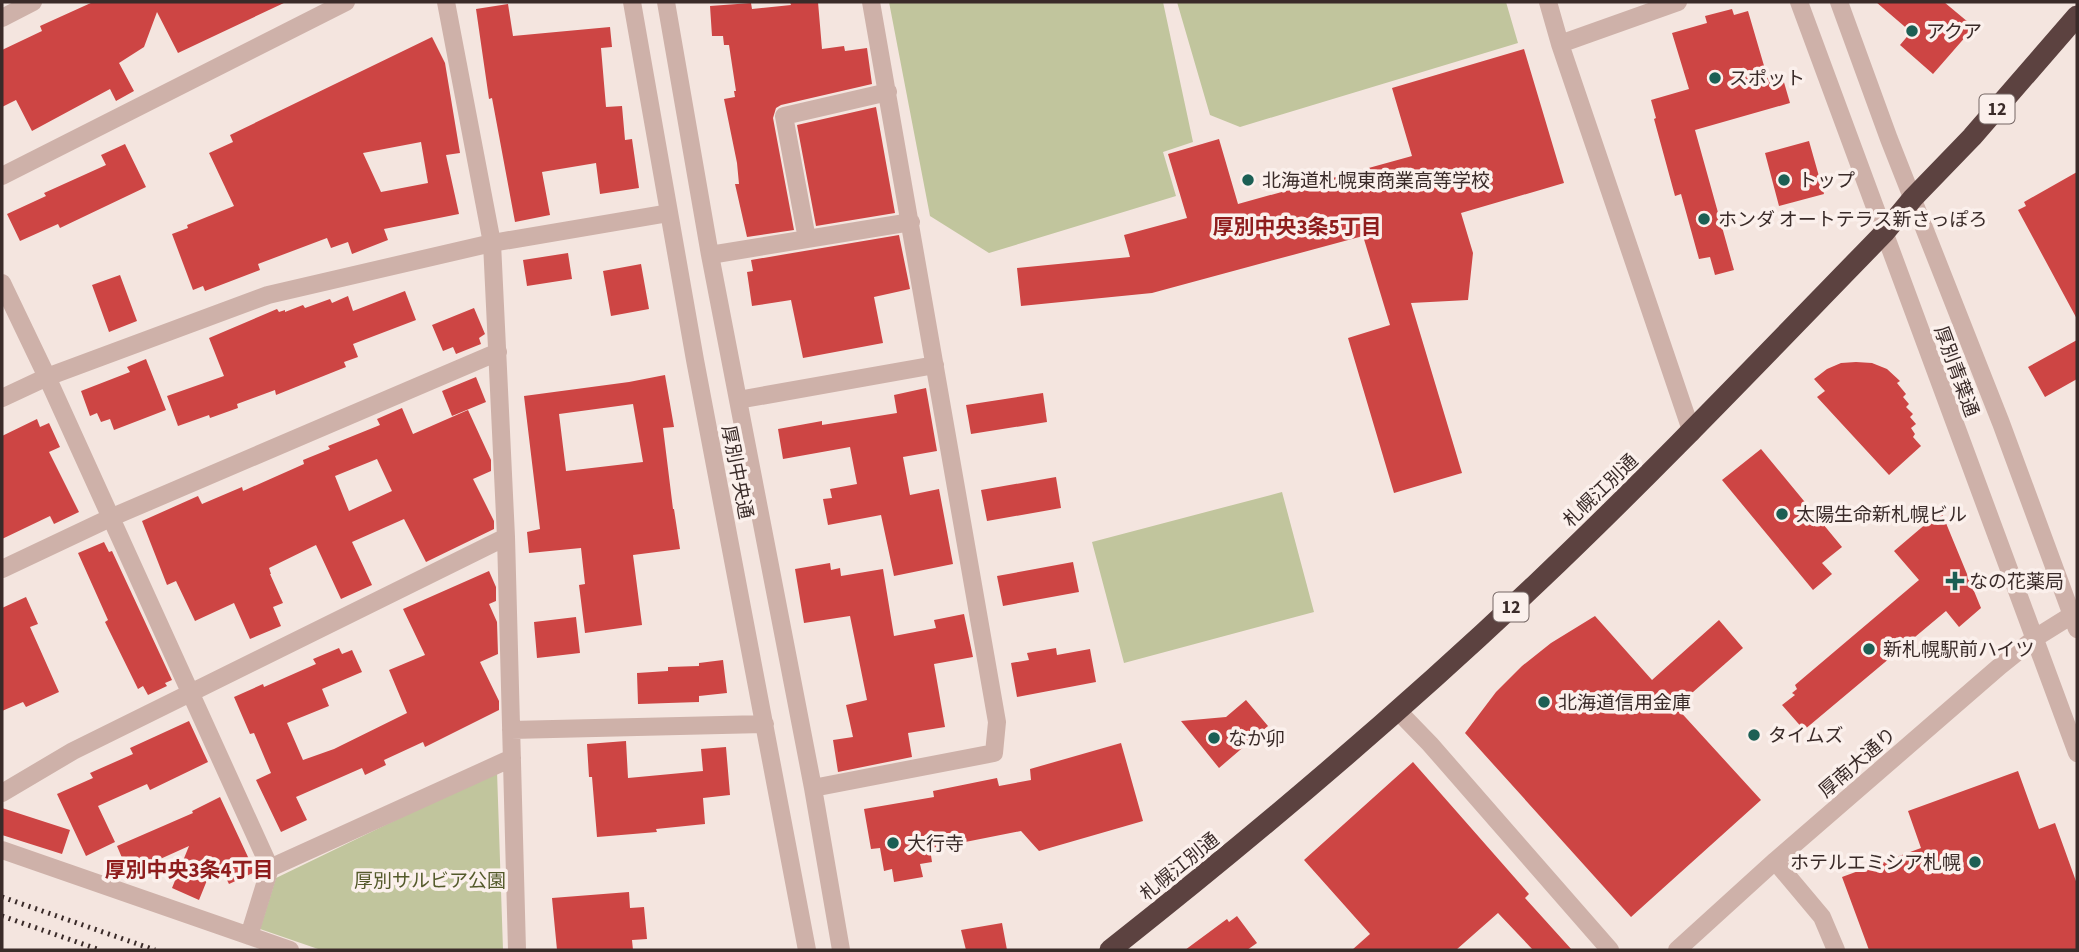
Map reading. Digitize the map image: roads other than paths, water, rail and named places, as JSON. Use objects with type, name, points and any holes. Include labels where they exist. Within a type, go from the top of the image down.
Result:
[{"type":"highway","name":"札幌江別通","points":[[1110,950],[1196,882],[1397,710],[1536,584],[1692,433],[1884,233],[2077,16]]},
{"type":"street","points":[[2,18],[33,2]]},
{"type":"street","points":[[2,176],[346,2]]},
{"type":"street","points":[[446,2],[492,243],[506,537],[517,950]]},
{"type":"street","name":"厚別中央通","points":[[632,2],[807,950]]},
{"type":"street","name":"厚別中央通","points":[[666,2],[710,255],[813,788],[841,950]]},
{"type":"street","points":[[813,788],[993,753],[997,722],[871,2]]},
{"type":"street","points":[[1548,2],[1692,433]]},
{"type":"street","points":[[1560,44],[1678,2]]},
{"type":"street","name":"厚別青葉通","points":[[1799,2],[2077,753]]},
{"type":"street","name":"厚別青葉通","points":[[1839,2],[2075,622]]},
{"type":"street","points":[[807,239],[784,116],[888,92]]},
{"type":"street","points":[[2,398],[47,377],[268,296],[492,243],[669,213]]},
{"type":"street","points":[[710,255],[911,222]]},
{"type":"street","points":[[2,283],[270,868],[249,936]]},
{"type":"street","points":[[2,569],[110,518],[498,352]]},
{"type":"street","points":[[738,400],[935,365]]},
{"type":"street","points":[[2,793],[73,751],[506,537]]},
{"type":"street","name":"厚南大通り","points":[[1677,950],[1775,861],[2000,666],[2035,638],[2075,622]]},
{"type":"street","points":[[1397,710],[1430,744],[1610,950]]},
{"type":"street","points":[[512,730],[765,724]]},
{"type":"street","points":[[270,868],[512,758]]},
{"type":"street","points":[[2,850],[290,950]]},
{"type":"street","points":[[1775,861],[1822,917],[1836,950]]},
{"type":"railway","points":[[2,897],[155,950]]},
{"type":"railway","points":[[2,916],[100,950]]},
{"type":"place","name":"アクア","points":[[1912,31]]},
{"type":"place","name":"スポット","points":[[1715,78]]},
{"type":"place","name":"北海道札幌東商業高等学校","points":[[1248,180]]},
{"type":"place","name":"トップ","points":[[1784,180]]},
{"type":"place","name":"ホンダ オートテラス新さっぽろ","points":[[1704,219]]},
{"type":"place","name":"太陽生命新札幌ビル","points":[[1782,514]]},
{"type":"place","name":"なの花薬局","points":[[1955,581]]},
{"type":"place","name":"新札幌駅前ハイツ","points":[[1869,649]]},
{"type":"place","name":"北海道信用金庫","points":[[1544,702]]},
{"type":"place","name":"タイムズ","points":[[1754,735]]},
{"type":"place","name":"なか卯","points":[[1214,738]]},
{"type":"place","name":"大行寺","points":[[893,843]]},
{"type":"place","name":"ホテルエミシア札幌","points":[[1975,862]]},
{"type":"district","name":"厚別中央3条5丁目","points":[[1297,227]]},
{"type":"district","name":"厚別中央3条4丁目","points":[[189,870]]},
{"type":"park label","name":"厚別サルビア公園","points":[[430,880]]}]
